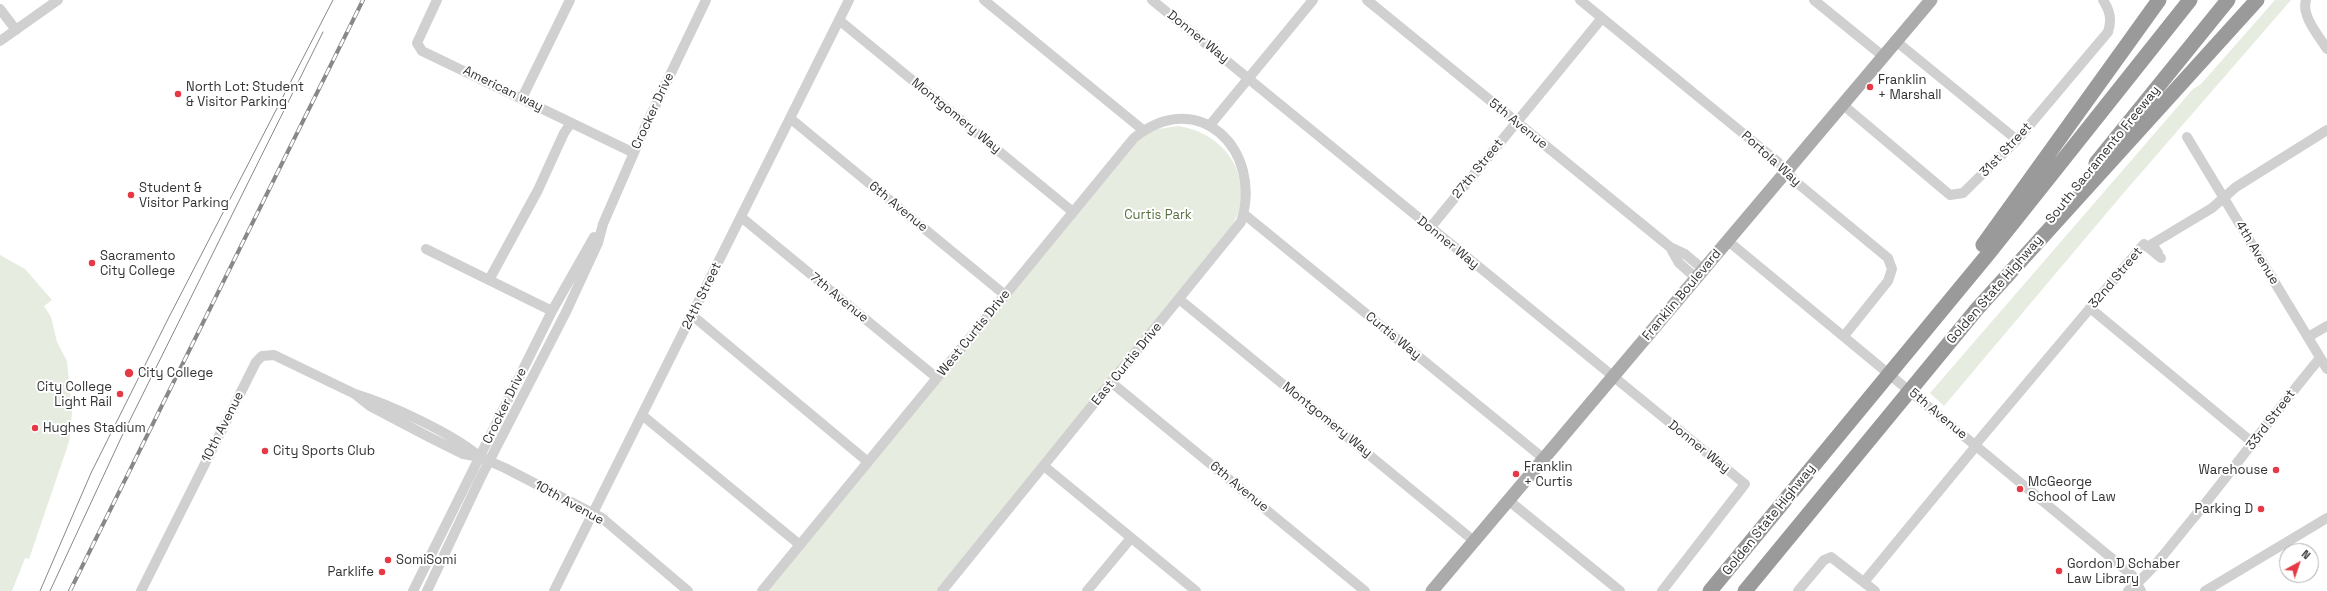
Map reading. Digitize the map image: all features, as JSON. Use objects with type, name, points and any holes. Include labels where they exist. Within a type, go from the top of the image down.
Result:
[{"type":"highway","points":[[1913,344],[2159,0]]},
{"type":"highway","name":"Golden State Highway","points":[[1710,591],[1994,246],[2190,0]]},
{"type":"highway","name":"South Sacramento Freeway","points":[[1977,309],[2228,0]]},
{"type":"highway","name":"Golden State Highway","points":[[1745,591],[1977,309],[2257,0]]},
{"type":"main road","name":"Franklin Boulevard","points":[[1432,591],[1931,0]]},
{"type":"street","points":[[0,42],[58,0]]},
{"type":"street","name":"American way","points":[[437,0],[418,43],[422,51],[634,153]]},
{"type":"street","points":[[522,98],[570,0]]},
{"type":"street","name":"Crocker Drive","points":[[413,591],[552,311],[603,224],[634,153],[706,0]]},
{"type":"street","name":"24th Street","points":[[554,591],[693,316],[849,0]]},
{"type":"street","points":[[984,0],[1143,130]]},
{"type":"street","name":"Donner Way","points":[[1152,0],[1745,484],[1662,591]]},
{"type":"street","points":[[1210,125],[1312,0]]},
{"type":"street","name":"5th Avenue","points":[[1367,0],[1670,247],[1685,254],[1700,274]]},
{"type":"street","name":"Portola Way","points":[[1580,0],[1888,258],[1892,270],[1888,281],[1844,336]]},
{"type":"street","points":[[1814,0],[1884,57]]},
{"type":"street","name":"31st Street","points":[[1842,104],[1950,195],[1964,193],[2017,140],[2108,32],[2111,22],[2110,10],[2103,0]]},
{"type":"street","points":[[2306,2],[2308,17],[2327,49]]},
{"type":"street","points":[[0,9],[16,30]]},
{"type":"street","name":"27th Street","points":[[1430,228],[1602,18]]},
{"type":"street","name":"Montgomery Way","points":[[839,20],[1073,212]]},
{"type":"street","points":[[1897,42],[2017,140]]},
{"type":"street","name":"6th Avenue","points":[[790,118],[1005,295]]},
{"type":"street","name":"West Curtis Drive","points":[[762,591],[1129,144],[1143,130],[1163,121],[1175,119],[1199,121],[1210,125]]},
{"type":"street","points":[[489,280],[538,190],[564,133],[571,123]]},
{"type":"street","name":"East Curtis Drive","points":[[942,591],[1235,231],[1244,214],[1246,180],[1242,168],[1227,139],[1210,125]]},
{"type":"street","name":"32nd Street","points":[[1864,582],[2144,244],[2161,258],[2152,244],[2212,208],[2236,187],[2327,130]]},
{"type":"street","name":"4th Avenue","points":[[2186,137],[2327,369]]},
{"type":"street","name":"Curtis Way","points":[[1244,214],[1543,458]]},
{"type":"street","name":"7th Avenue","points":[[741,217],[937,378]]},
{"type":"street","name":"Crocker Drive","points":[[428,591],[490,462],[566,312],[598,243],[603,224]]},
{"type":"street","name":"5th Avenue","points":[[1728,241],[2132,575],[2140,587]]},
{"type":"street","points":[[426,249],[552,311]]},
{"type":"street","name":"Montgomery Way","points":[[1179,299],[1474,541]]},
{"type":"street","points":[[2090,308],[2253,443]]},
{"type":"street","points":[[693,316],[868,462]]},
{"type":"street","points":[[2308,338],[2327,326]]},
{"type":"street","name":"10th Avenue","points":[[141,591],[256,362],[262,356],[274,355],[355,394],[373,400],[466,445],[480,457],[602,518],[688,591]]},
{"type":"street","name":"33rd Street","points":[[2128,591],[2140,587],[2225,480],[2263,427],[2320,358]]},
{"type":"street","name":"6th Avenue","points":[[1112,383],[1365,591]]},
{"type":"street","points":[[642,415],[800,545]]},
{"type":"street","points":[[1044,466],[1196,591]]},
{"type":"street","points":[[1508,500],[1620,591]]},
{"type":"street","points":[[2205,591],[2327,518]]},
{"type":"street","points":[[1087,591],[1131,538]]},
{"type":"street","points":[[1798,591],[1824,560],[1831,557],[1875,591]]},
{"type":"green space","points":[[2275,0],[2291,0],[2121,196],[1944,406],[1930,393],[2193,89],[2201,84]]},
{"type":"green space","name":"Curtis Park","points":[[1178,126],[1193,130],[1218,144],[1228,154],[1235,166],[1240,180],[1241,194],[1239,210],[1230,230],[936,591],[767,591],[1143,135],[1158,129]]},
{"type":"green space","name":"Hughes Stadium","points":[[0,255],[25,269],[52,300],[44,306],[51,317],[57,342],[67,361],[72,413],[69,442],[29,559],[25,558],[12,591],[0,591]]},
{"type":"tram line","points":[[40,591],[91,473],[169,317],[333,0]]},
{"type":"tram line","points":[[50,591],[121,438],[323,32]]},
{"type":"railway","points":[[70,591],[363,0]]},
{"type":"place","name":"Franklin + Marshall","points":[[1870,87]]},
{"type":"place","name":"North Lot: Student & Visitor Parking","points":[[178,94]]},
{"type":"place","name":"Student & Visitor Parking","points":[[131,195]]},
{"type":"place","name":"Sacramento City College","points":[[92,263]]},
{"type":"place","name":"City College","points":[[129,373]]},
{"type":"place","name":"City College Light Rail","points":[[120,394]]},
{"type":"place","name":"Hughes Stadium","points":[[35,428]]},
{"type":"place","name":"City Sports Club","points":[[265,451]]},
{"type":"place","name":"Warehouse","points":[[2276,470]]},
{"type":"place","name":"Franklin + Curtis","points":[[1516,474]]},
{"type":"place","name":"McGeorge School of Law","points":[[2020,489]]},
{"type":"place","name":"Parking D","points":[[2261,509]]},
{"type":"place","name":"SomiSomi","points":[[388,560]]},
{"type":"place","name":"Gordon D Schaber Law Library","points":[[2059,571]]},
{"type":"place","name":"Parklife","points":[[382,572]]}]
